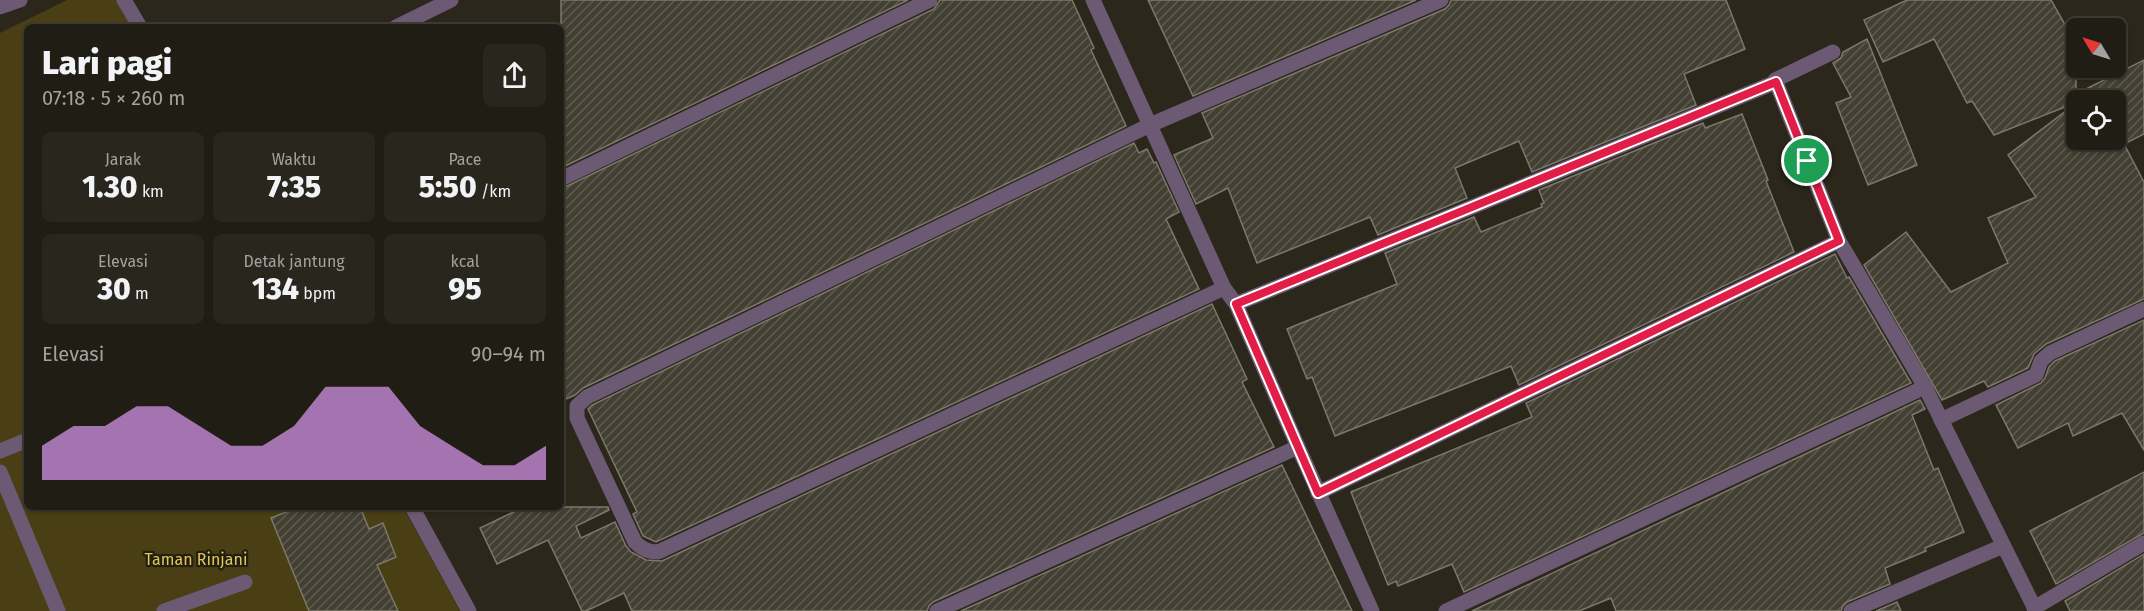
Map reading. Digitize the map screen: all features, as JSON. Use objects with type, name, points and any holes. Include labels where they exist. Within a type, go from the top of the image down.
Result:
[{"type":"street","points":[[0,7],[20,0]]},
{"type":"street","points":[[124,0],[138,24]]},
{"type":"street","points":[[402,24],[451,0]]},
{"type":"street","points":[[564,178],[930,0]]},
{"type":"street","points":[[1093,0],[1224,288],[1236,304],[1372,611]]},
{"type":"street","points":[[1224,288],[658,552],[650,552],[635,542],[577,418],[577,406],[587,397],[1150,125],[1441,0]]},
{"type":"street","points":[[1236,304],[1776,82],[1775,80],[1833,52]]},
{"type":"street","points":[[1776,82],[1839,241],[1925,387],[2035,610],[2144,543]]},
{"type":"street","points":[[1318,493],[1839,241]]},
{"type":"street","points":[[1941,420],[2036,375],[2041,361],[2050,353],[2144,309]]},
{"type":"street","points":[[1446,611],[1925,387]]},
{"type":"street","points":[[0,452],[24,441]]},
{"type":"street","points":[[937,611],[1298,447]]},
{"type":"street","points":[[0,472],[58,611]]},
{"type":"street","points":[[414,510],[469,611]]},
{"type":"street","points":[[1851,611],[2003,546]]},
{"type":"street","points":[[164,611],[245,582]]},
{"type":"green space","name":"Taman Rinjani","points":[[67,0],[124,0],[137,24],[24,24],[24,510],[405,510],[460,611],[0,611],[0,33]]},
{"type":"building","points":[[561,0],[908,0],[564,167],[564,24],[561,24]]},
{"type":"building","points":[[940,0],[1072,0],[1094,48],[1091,50],[1126,126],[583,388],[564,400],[564,188],[934,9]]},
{"type":"building","points":[[1148,0],[1416,0],[1193,96]]},
{"type":"building","points":[[1451,0],[1726,0],[1745,49],[1684,74],[1696,105],[1532,172],[1519,141],[1455,168],[1467,198],[1378,235],[1370,217],[1257,263],[1228,188],[1196,204],[1174,155],[1213,138],[1202,113],[1445,9]]},
{"type":"building","points":[[1907,0],[2051,0],[2066,26],[2066,78],[2076,78],[2076,90],[2066,90],[2066,107],[1994,135],[1972,101],[1967,103],[1934,39],[1883,62],[1864,20]]},
{"type":"building","points":[[1867,39],[1917,165],[1868,185],[1836,103],[1851,97],[1833,63],[1841,58],[1843,52]]},
{"type":"building","points":[[2144,60],[2144,134],[2126,143],[2126,90],[2084,90],[2108,78],[2126,78],[2126,69]]},
{"type":"building","points":[[2066,111],[2066,150],[2126,150],[2126,148],[2144,182],[2144,299],[2046,344],[2034,354],[2028,368],[1988,387],[1984,381],[1942,400],[1864,265],[1906,232],[1951,292],[2008,263],[1988,218],[2036,197],[2008,155]]},
{"type":"building","points":[[1742,114],[1794,252],[1519,385],[1511,366],[1335,436],[1312,377],[1307,379],[1287,329],[1397,284],[1385,253],[1474,217],[1481,232],[1542,207],[1541,204],[1544,203],[1539,190],[1703,123],[1705,128]]},
{"type":"building","points":[[1134,143],[1139,153],[1147,149],[1154,163],[1156,162],[1179,212],[1166,219],[1199,289],[656,542],[643,536],[633,514],[637,512],[588,409],[592,405]]},
{"type":"building","points":[[1835,254],[1847,278],[1849,277],[1911,383],[1464,592],[1452,564],[1398,586],[1396,581],[1388,585],[1351,492],[1532,417],[1526,403]]},
{"type":"building","points":[[1212,304],[1247,379],[1242,382],[1274,447],[933,602],[927,611],[632,611],[624,593],[582,611],[548,540],[497,564],[480,528],[518,510],[608,507],[609,510],[576,526],[581,538],[615,522],[631,552],[646,560],[662,561]]},
{"type":"building","points":[[2144,320],[2144,450],[2122,413],[2073,436],[2068,423],[2018,448],[1996,405],[2041,383],[2049,367],[2055,361]]},
{"type":"building","points":[[1920,400],[1925,409],[1912,415],[1934,470],[1938,468],[1964,532],[1885,568],[1890,584],[1847,602],[1841,611],[1616,611],[1611,598],[1579,611],[1472,611]]},
{"type":"building","points":[[1282,465],[1352,611],[961,611]]},
{"type":"building","points":[[2144,472],[2144,533],[2056,584],[2030,531]]},
{"type":"building","points":[[291,510],[361,510],[369,529],[383,523],[396,557],[377,565],[398,611],[309,611],[271,518]]},
{"type":"building","points":[[2144,554],[2144,611],[2070,611],[2065,601]]},
{"type":"building","points":[[1897,602],[1901,611],[1876,611]]},
{"type":"route","points":[[1776,82],[1807,161],[1839,241],[1318,493],[1236,304],[1776,82]]}]
